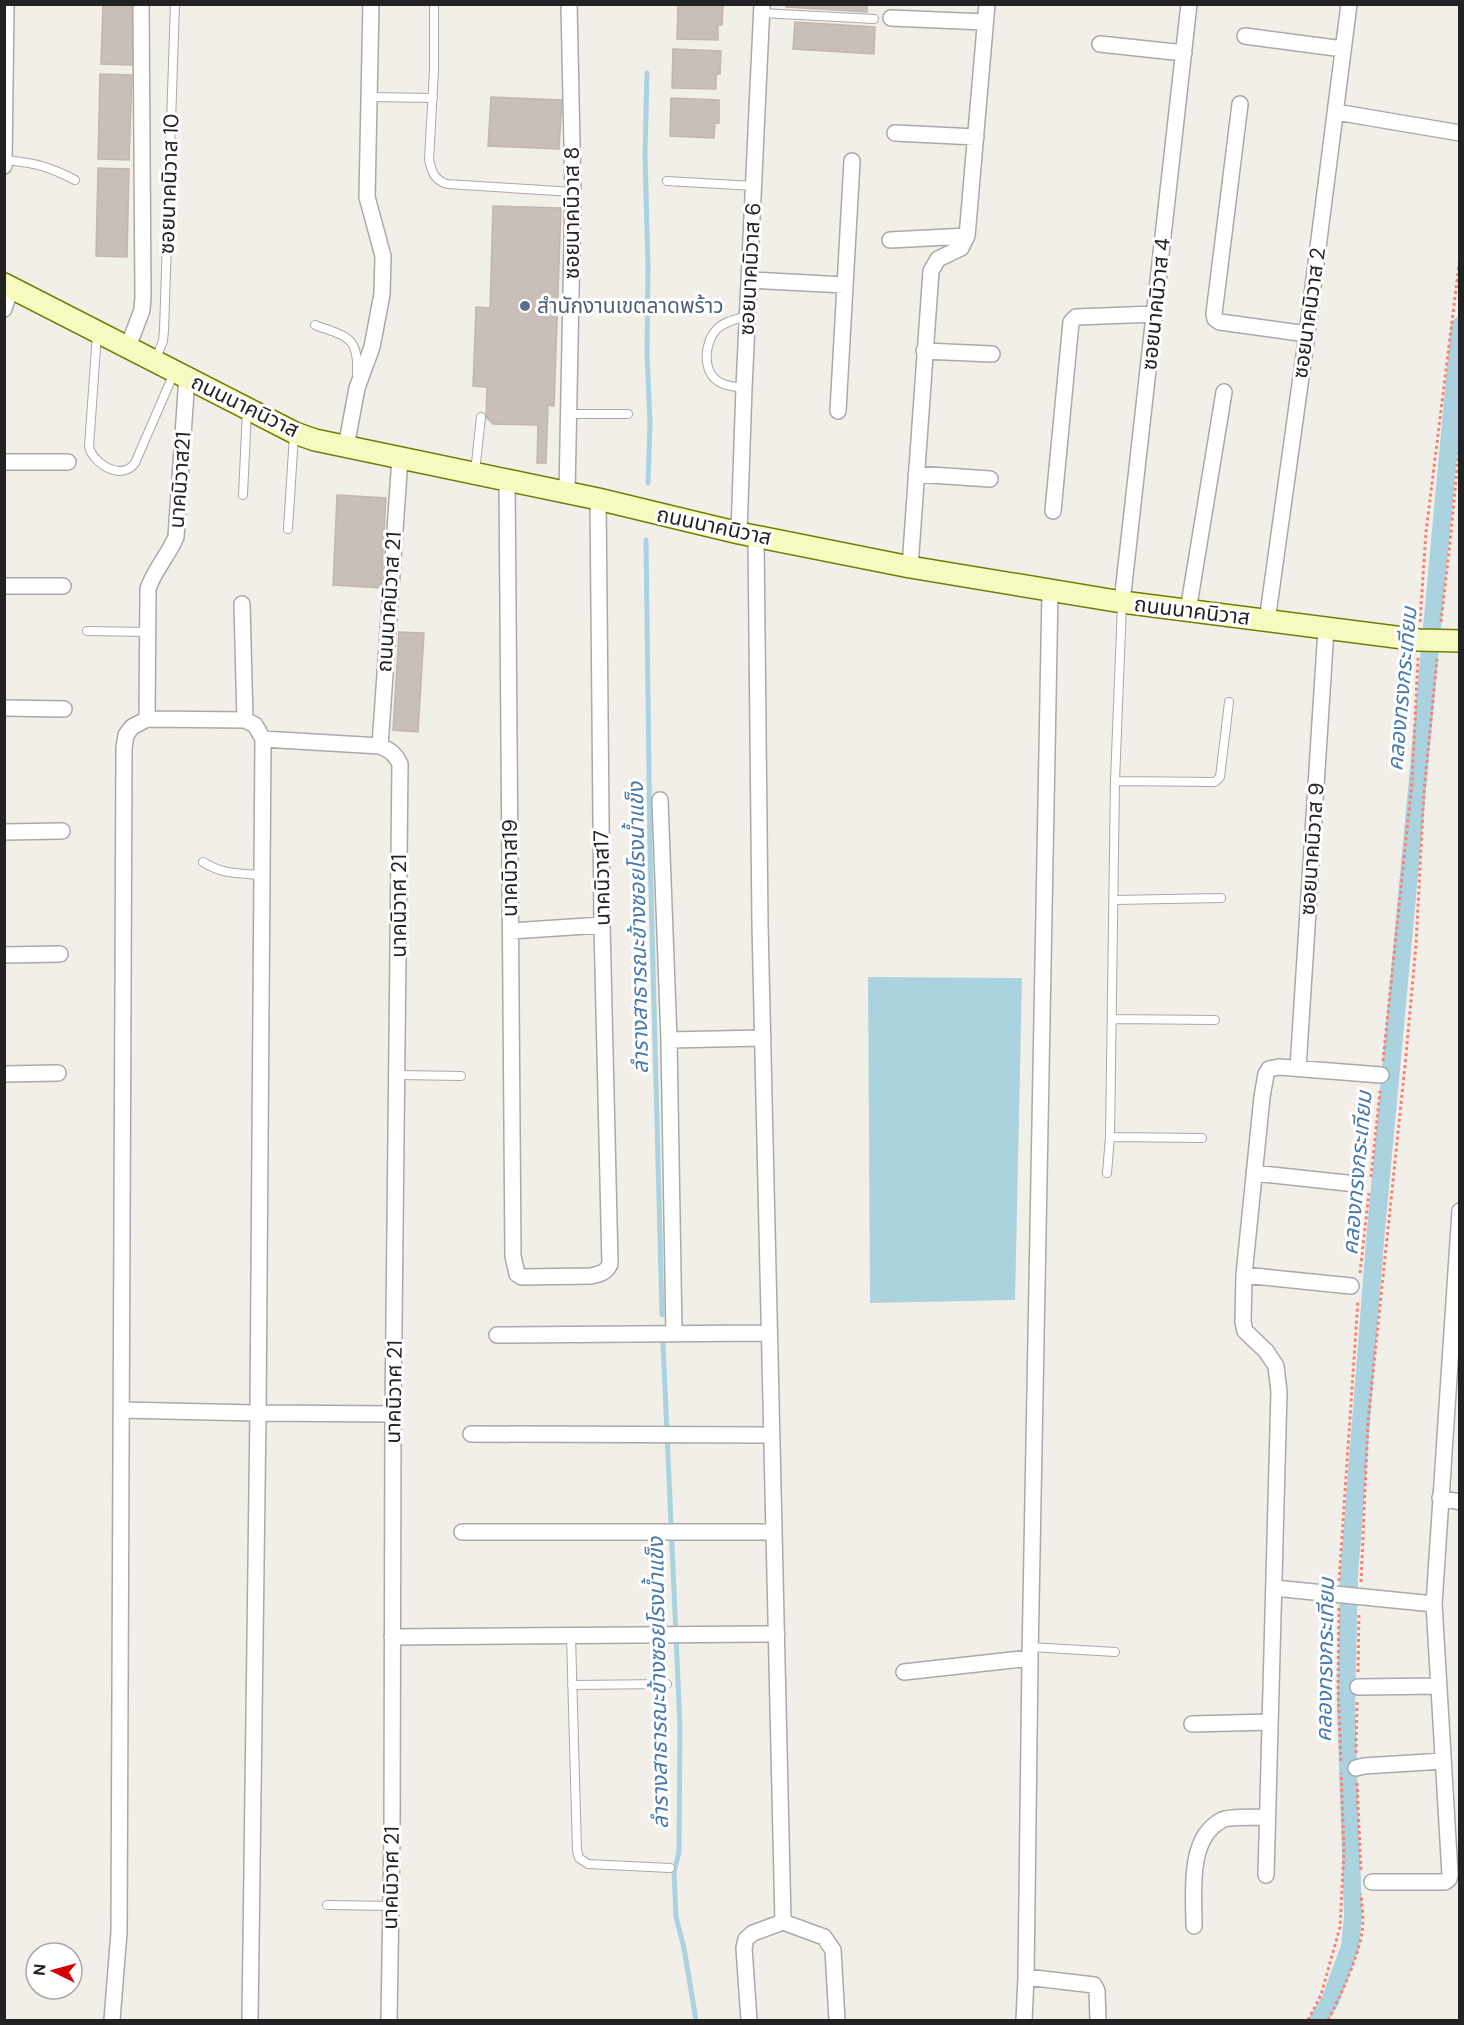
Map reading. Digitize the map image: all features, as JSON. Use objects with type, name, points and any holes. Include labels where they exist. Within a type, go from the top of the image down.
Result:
[{"type":"main road","name":"ถนนนาคนิวาส","points":[[8,286],[295,433],[315,440],[910,567],[1122,602],[1326,629],[1439,641]]},
{"type":"street","points":[[4,166],[6,4]]},
{"type":"street","points":[[128,347],[142,310],[143,297],[141,4]]},
{"type":"street","points":[[346,447],[357,388],[372,347],[382,294],[383,256],[367,197],[371,4]]},
{"type":"street","name":"ซอยนาคนิวาส 8","points":[[567,493],[573,192],[569,4]]},
{"type":"street","points":[[910,567],[931,271],[938,259],[961,248],[967,236],[987,4]]},
{"type":"street","name":"ซอยนาคนิวาส 4","points":[[1122,602],[1189,4]]},
{"type":"street","name":"ซอยนาคนิวาส 2","points":[[1267,621],[1307,334],[1349,4]]},
{"type":"street","name":"ซอยนาคนิวาส 6","points":[[762,9],[744,388],[763,1038],[783,1922]]},
{"type":"street","points":[[891,18],[985,22]]},
{"type":"street","points":[[1245,36],[1343,49]]},
{"type":"street","points":[[1100,44],[1184,53]]},
{"type":"street","points":[[1240,104],[1215,319],[1307,334]]},
{"type":"street","points":[[1336,112],[1460,133]]},
{"type":"street","points":[[895,133],[976,137]]},
{"type":"street","points":[[838,411],[852,161]]},
{"type":"street","points":[[890,240],[967,236]]},
{"type":"street","points":[[750,280],[845,285]]},
{"type":"street","points":[[4,309],[8,286]]},
{"type":"street","points":[[1053,511],[1071,322],[1076,317],[1155,314]]},
{"type":"street","points":[[924,351],[992,354]]},
{"type":"street","name":"นาคนิวาส21","points":[[147,720],[148,589],[152,575],[171,549],[178,526],[181,374]]},
{"type":"street","points":[[1188,611],[1224,392]]},
{"type":"street","name":"ถนนนาคนิวาส 21","points":[[380,746],[400,458]]},
{"type":"street","points":[[4,462],[68,462]]},
{"type":"street","points":[[916,474],[990,478]]},
{"type":"street","name":"นาคนิวาส19","points":[[507,480],[513,1256]]},
{"type":"street","name":"นาคนิวาส17","points":[[513,1256],[517,1274],[522,1277],[591,1276],[608,1269],[610,1257],[602,925],[598,500]]},
{"type":"street","points":[[4,586],[63,586]]},
{"type":"street","points":[[1024,2020],[1050,591]]},
{"type":"street","points":[[242,604],[245,720]]},
{"type":"street","name":"ซอยนาคนิวาส 9","points":[[1299,1068],[1326,629]]},
{"type":"street","points":[[4,708],[64,709]]},
{"type":"street","points":[[112,2020],[119,1932],[124,748],[126,735],[132,727],[147,720],[245,720],[255,725],[263,739],[258,1413],[250,2020]]},
{"type":"street","points":[[263,739],[380,746]]},
{"type":"street","name":"นาคนิวาศ 21","points":[[380,746],[396,756],[400,764],[389,2020]]},
{"type":"street","points":[[660,800],[669,1040],[674,1334]]},
{"type":"street","points":[[4,832],[62,831]]},
{"type":"street","points":[[511,931],[602,925]]},
{"type":"street","points":[[4,955],[60,954]]},
{"type":"street","points":[[669,1040],[763,1038]]},
{"type":"street","points":[[1266,1875],[1279,1392],[1276,1366],[1266,1351],[1245,1331],[1244,1275],[1262,1097],[1266,1074],[1269,1069],[1279,1067],[1382,1075]]},
{"type":"street","points":[[4,1074],[58,1073]]},
{"type":"street","points":[[1254,1173],[1356,1184]]},
{"type":"street","points":[[1365,1885],[1445,1882],[1449,1879],[1450,1874],[1434,1604],[1440,1498],[1453,1406],[1460,1211]]},
{"type":"street","points":[[1244,1275],[1357,1287]]},
{"type":"street","points":[[496,1335],[768,1333]]},
{"type":"street","points":[[122,1410],[393,1414]]},
{"type":"street","points":[[471,1434],[771,1436]]},
{"type":"street","points":[[1440,1498],[1460,1502]]},
{"type":"street","points":[[462,1533],[773,1532]]},
{"type":"street","points":[[1274,1588],[1434,1604]]},
{"type":"street","points":[[392,1637],[777,1634]]},
{"type":"street","points":[[904,1672],[1030,1653]]},
{"type":"street","points":[[1358,1687],[1439,1686]]},
{"type":"street","points":[[1192,1724],[1270,1722]]},
{"type":"street","points":[[1356,1768],[1443,1761]]},
{"type":"street","points":[[1194,1926],[1194,1863],[1205,1834],[1223,1819],[1268,1817]]},
{"type":"street","points":[[749,2020],[744,1948],[746,1939],[753,1933],[783,1922],[824,1937],[833,1950],[837,2020]]},
{"type":"street","points":[[1026,1977],[1094,1985],[1097,1991],[1098,2020]]},
{"type":"lane","name":"ซอยนาคนิวาส 10","points":[[154,361],[163,341],[164,330],[175,4]]},
{"type":"lane","points":[[434,4],[433,98],[429,160],[432,173],[439,182],[447,184],[573,192]]},
{"type":"lane","points":[[762,9],[874,20]]},
{"type":"lane","points":[[369,97],[433,98]]},
{"type":"lane","points":[[5,160],[38,163],[75,180]]},
{"type":"lane","points":[[667,181],[754,186]]},
{"type":"lane","points":[[744,388],[722,384],[714,378],[708,367],[707,350],[717,328],[728,321],[747,315]]},
{"type":"lane","points":[[315,325],[351,341],[358,357],[357,388]]},
{"type":"lane","points":[[97,331],[88,447],[96,461],[119,471],[127,470],[135,463],[181,374]]},
{"type":"lane","points":[[243,495],[247,408]]},
{"type":"lane","points":[[568,414],[628,414]]},
{"type":"lane","points":[[474,474],[481,417]]},
{"type":"lane","points":[[288,529],[295,433]]},
{"type":"lane","points":[[1107,1173],[1110,1137],[1115,781],[1122,602]]},
{"type":"lane","points":[[87,632],[148,632]]},
{"type":"lane","points":[[1115,781],[1215,782],[1220,777],[1229,702]]},
{"type":"lane","points":[[203,862],[225,873],[262,875]]},
{"type":"lane","points":[[1114,900],[1221,898]]},
{"type":"lane","points":[[1112,1018],[1215,1020]]},
{"type":"lane","points":[[398,1075],[461,1076]]},
{"type":"lane","points":[[1110,1137],[1202,1138]]},
{"type":"lane","points":[[571,1636],[579,1858],[588,1864],[670,1868]]},
{"type":"lane","points":[[1030,1653],[1115,1652]]},
{"type":"lane","points":[[572,1685],[667,1684]]},
{"type":"lane","points":[[327,1905],[391,1906]]},
{"type":"path","points":[[1328,2020],[1356,1955],[1362,1932],[1365,1885],[1356,1768],[1358,1687],[1350,1596],[1357,1287],[1382,1075],[1412,782],[1439,641],[1426,532],[1460,257]]},
{"type":"path","points":[[1308,2020],[1322,1995],[1340,1927],[1344,1850],[1338,1687],[1350,1596],[1406,1056],[1416,945],[1425,791],[1460,437]]},
{"type":"water","points":[[868,977],[1022,978],[1015,1300],[870,1303]]},
{"type":"building","points":[[103,4],[134,4],[133,65],[101,64]]},
{"type":"building","points":[[678,4],[723,4],[722,25],[718,25],[718,40],[677,39]]},
{"type":"building","points":[[786,4],[867,4],[867,12],[786,7]]},
{"type":"building","points":[[795,22],[875,27],[874,54],[793,49]]},
{"type":"building","points":[[673,49],[721,51],[720,74],[716,74],[716,89],[672,88]]},
{"type":"building","points":[[100,74],[132,75],[129,160],[98,159]]},
{"type":"building","points":[[491,97],[562,100],[559,149],[488,146]]},
{"type":"building","points":[[671,98],[719,100],[719,123],[715,123],[714,138],[670,136]]},
{"type":"building","points":[[98,168],[129,169],[127,257],[96,256]]},
{"type":"building","points":[[493,206],[561,208],[554,406],[548,405],[546,463],[537,463],[538,425],[493,424],[486,417],[487,387],[473,386],[476,307],[490,308]]},
{"type":"building","points":[[337,495],[386,498],[381,588],[333,585]]},
{"type":"building","points":[[399,632],[424,633],[418,732],[393,730]]},
{"type":"waterway","name":"ลำรางสาธารณะข้างซอยโรงน้ำแข็ง","points":[[647,73],[645,155],[650,423],[648,483]]},
{"type":"waterway","name":"คลองทรงกระเทียม","points":[[1318,2020],[1330,2001],[1350,1947],[1353,1915],[1346,1706],[1349,1576],[1375,1241],[1460,326]]},
{"type":"waterway","name":"ลำรางสาธารณะข้างซอยโรงน้ำแข็ง","points":[[646,540],[650,850],[662,1315]]},
{"type":"waterway","name":"ลำรางสาธารณะข้างซอยโรงน้ำแข็ง","points":[[663,1343],[680,1726],[679,1852],[674,1872],[676,1917],[684,1948],[696,2020]]},
{"type":"place","name":"สำนักงานเขตลาดพร้าว","points":[[525,306]]}]
